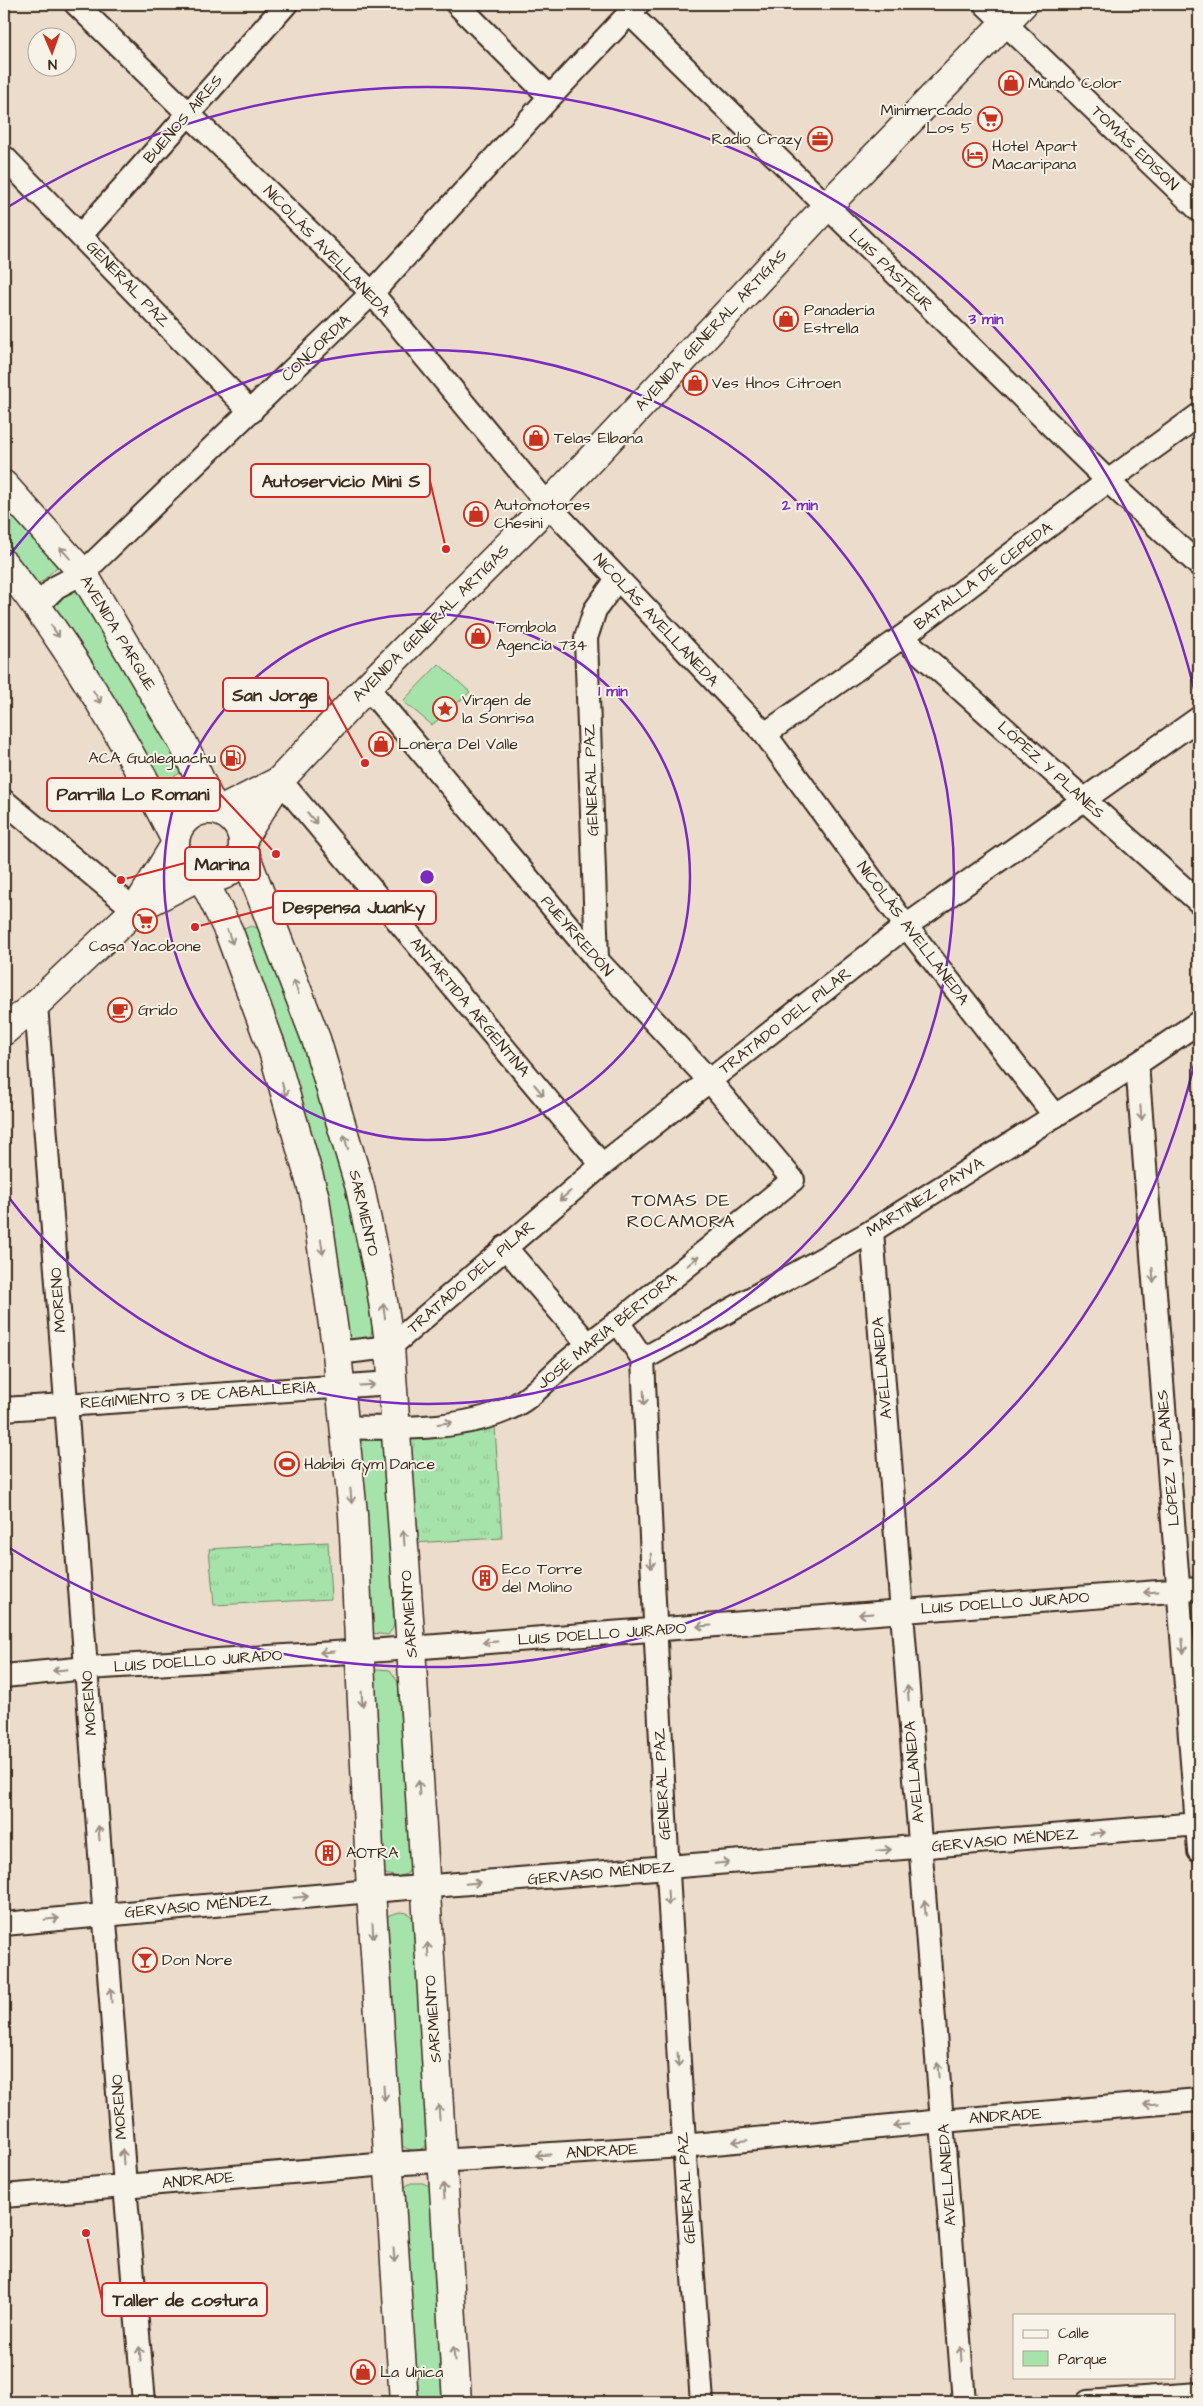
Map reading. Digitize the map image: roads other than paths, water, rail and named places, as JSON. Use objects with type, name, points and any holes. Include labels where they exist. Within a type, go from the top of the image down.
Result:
[{"type":"main road","name":"AVENIDA GENERAL ARTIGAS","points":[[243,843],[280,780],[367,687],[548,505],[826,206],[1014,13]]},
{"type":"main road","name":"AVENIDA PARQUE","points":[[4,485],[83,573],[183,743],[217,810]]},
{"type":"main road","points":[[4,564],[38,606],[72,655],[134,759],[175,842],[180,861],[188,870],[200,876],[229,932],[273,1051],[315,1198],[341,1387],[352,1514],[371,1891],[404,2402]]},
{"type":"main road","points":[[4,1031],[36,1004],[134,910],[175,842],[178,828],[193,813],[217,810],[280,780]]},
{"type":"main road","points":[[134,910],[200,876],[222,875],[232,869],[239,860],[243,843],[233,819],[217,810]]},
{"type":"main road","name":"SARMIENTO","points":[[243,843],[319,1048],[360,1188],[380,1282],[390,1347],[411,1647],[424,1887],[457,2402]]},
{"type":"street","name":"NICOLÁS AVELLANEDA","points":[[76,4],[372,293],[548,505],[765,734],[906,926],[1055,1116]]},
{"type":"street","name":"BUENOS AIRES","points":[[81,235],[188,112],[286,4]]},
{"type":"street","points":[[457,4],[550,96]]},
{"type":"street","name":"TOMÁS EDISON","points":[[985,4],[1014,13],[1199,210]]},
{"type":"street","name":"CONCORDIA","points":[[38,606],[56,587],[83,573],[372,293],[550,96],[634,9]]},
{"type":"street","name":"LUIS PASTEUR","points":[[634,9],[826,206],[1108,481],[1199,565]]},
{"type":"street","name":"GENERAL PAZ","points":[[4,157],[251,412]]},
{"type":"street","name":"BATALLA DE CEPEDA","points":[[765,734],[902,637],[1108,481],[1199,416]]},
{"type":"street","name":"GENERAL PAZ","points":[[597,960],[586,638],[595,610],[617,579]]},
{"type":"street","name":"LÓPEZ Y PLANES","points":[[902,637],[1199,902]]},
{"type":"street","name":"PUEYRREDÓN","points":[[367,687],[597,960],[709,1080],[793,1180]]},
{"type":"street","name":"TRATADO DEL PILAR","points":[[390,1347],[602,1165],[906,926],[1083,798],[1199,718]]},
{"type":"street","name":"ANTÁRTIDA ARGENTINA","points":[[280,780],[602,1165]]},
{"type":"street","points":[[4,802],[134,910]]},
{"type":"street","name":"MORENO","points":[[36,1004],[125,2186],[144,2402]]},
{"type":"street","name":"MARTÍNEZ PAYVA","points":[[643,1359],[872,1230],[1137,1064],[1199,1022]]},
{"type":"street","name":"LÓPEZ Y PLANES","points":[[1137,1064],[1189,1589],[1199,1851]]},
{"type":"street","name":"JOSÉ MARÍA BÉRTORA","points":[[345,1427],[397,1429],[478,1420],[502,1412],[524,1400],[588,1344],[618,1322],[793,1180]]},
{"type":"street","name":"AVELLANEDA","points":[[872,1230],[964,2402]]},
{"type":"street","points":[[505,1247],[588,1344]]},
{"type":"street","points":[[618,1322],[643,1359]]},
{"type":"street","points":[[337,1353],[390,1347]]},
{"type":"street","name":"GENERAL PAZ","points":[[643,1359],[654,1630],[667,1868],[683,2146],[702,2402]]},
{"type":"street","name":"REGIMIENTO 3 DE CABALLERÍA","points":[[4,1409],[392,1384]]},
{"type":"street","name":"LUIS DOELLO JURADO","points":[[4,1676],[86,1668],[654,1630],[1189,1589]]},
{"type":"street","name":"GERVASIO MÉNDEZ","points":[[4,1924],[371,1891],[1198,1825]]},
{"type":"street","name":"ANDRADE","points":[[4,2196],[388,2164],[683,2146],[942,2120],[1199,2100]]},
{"type":"street","points":[[1088,2402],[1199,2394]]},
{"type":"place","name":"Mundo Color","points":[[1011,83]]},
{"type":"place","name":"Minimercado Los 5","points":[[990,119]]},
{"type":"place","name":"Radio Crazy","points":[[820,139]]},
{"type":"place","name":"Hotel Apart Macaripana","points":[[975,155]]},
{"type":"place","name":"Panadería Estrella","points":[[786,319]]},
{"type":"place","name":"Ves Hnos Citroen","points":[[695,383]]},
{"type":"place","name":"Telas Elbana","points":[[536,438]]},
{"type":"place","name":"Automotores Chesini","points":[[476,514]]},
{"type":"place","name":"Autoservicio Mini S","points":[[446,549]]},
{"type":"place","name":"Tombola Agencia 734","points":[[478,636]]},
{"type":"place","name":"Virgen de la Sonrisa","points":[[445,709]]},
{"type":"place","name":"Lonera Del Valle","points":[[381,744]]},
{"type":"place","name":"ACA Gualeguachu","points":[[233,758]]},
{"type":"place","name":"San Jorge","points":[[365,763]]},
{"type":"place","name":"Parrilla Lo Romani","points":[[276,854]]},
{"type":"place","name":"Marina","points":[[121,880]]},
{"type":"place","name":"Casa Yacobone","points":[[145,921]]},
{"type":"place","name":"Despensa Juanky","points":[[195,927]]},
{"type":"place","name":"Grido","points":[[120,1010]]},
{"type":"place","name":"Habibi Gym Dance","points":[[287,1464]]},
{"type":"place","name":"Eco Torre del Molino","points":[[485,1578]]},
{"type":"place","name":"AOTRA","points":[[328,1853]]},
{"type":"place","name":"Don Nore","points":[[145,1960]]},
{"type":"place","name":"Taller de costura","points":[[86,2233]]},
{"type":"place","name":"La Unica","points":[[363,2372]]},
{"type":"district","name":"TOMAS DE ROCAMORA","points":[[681,1210]]}]
